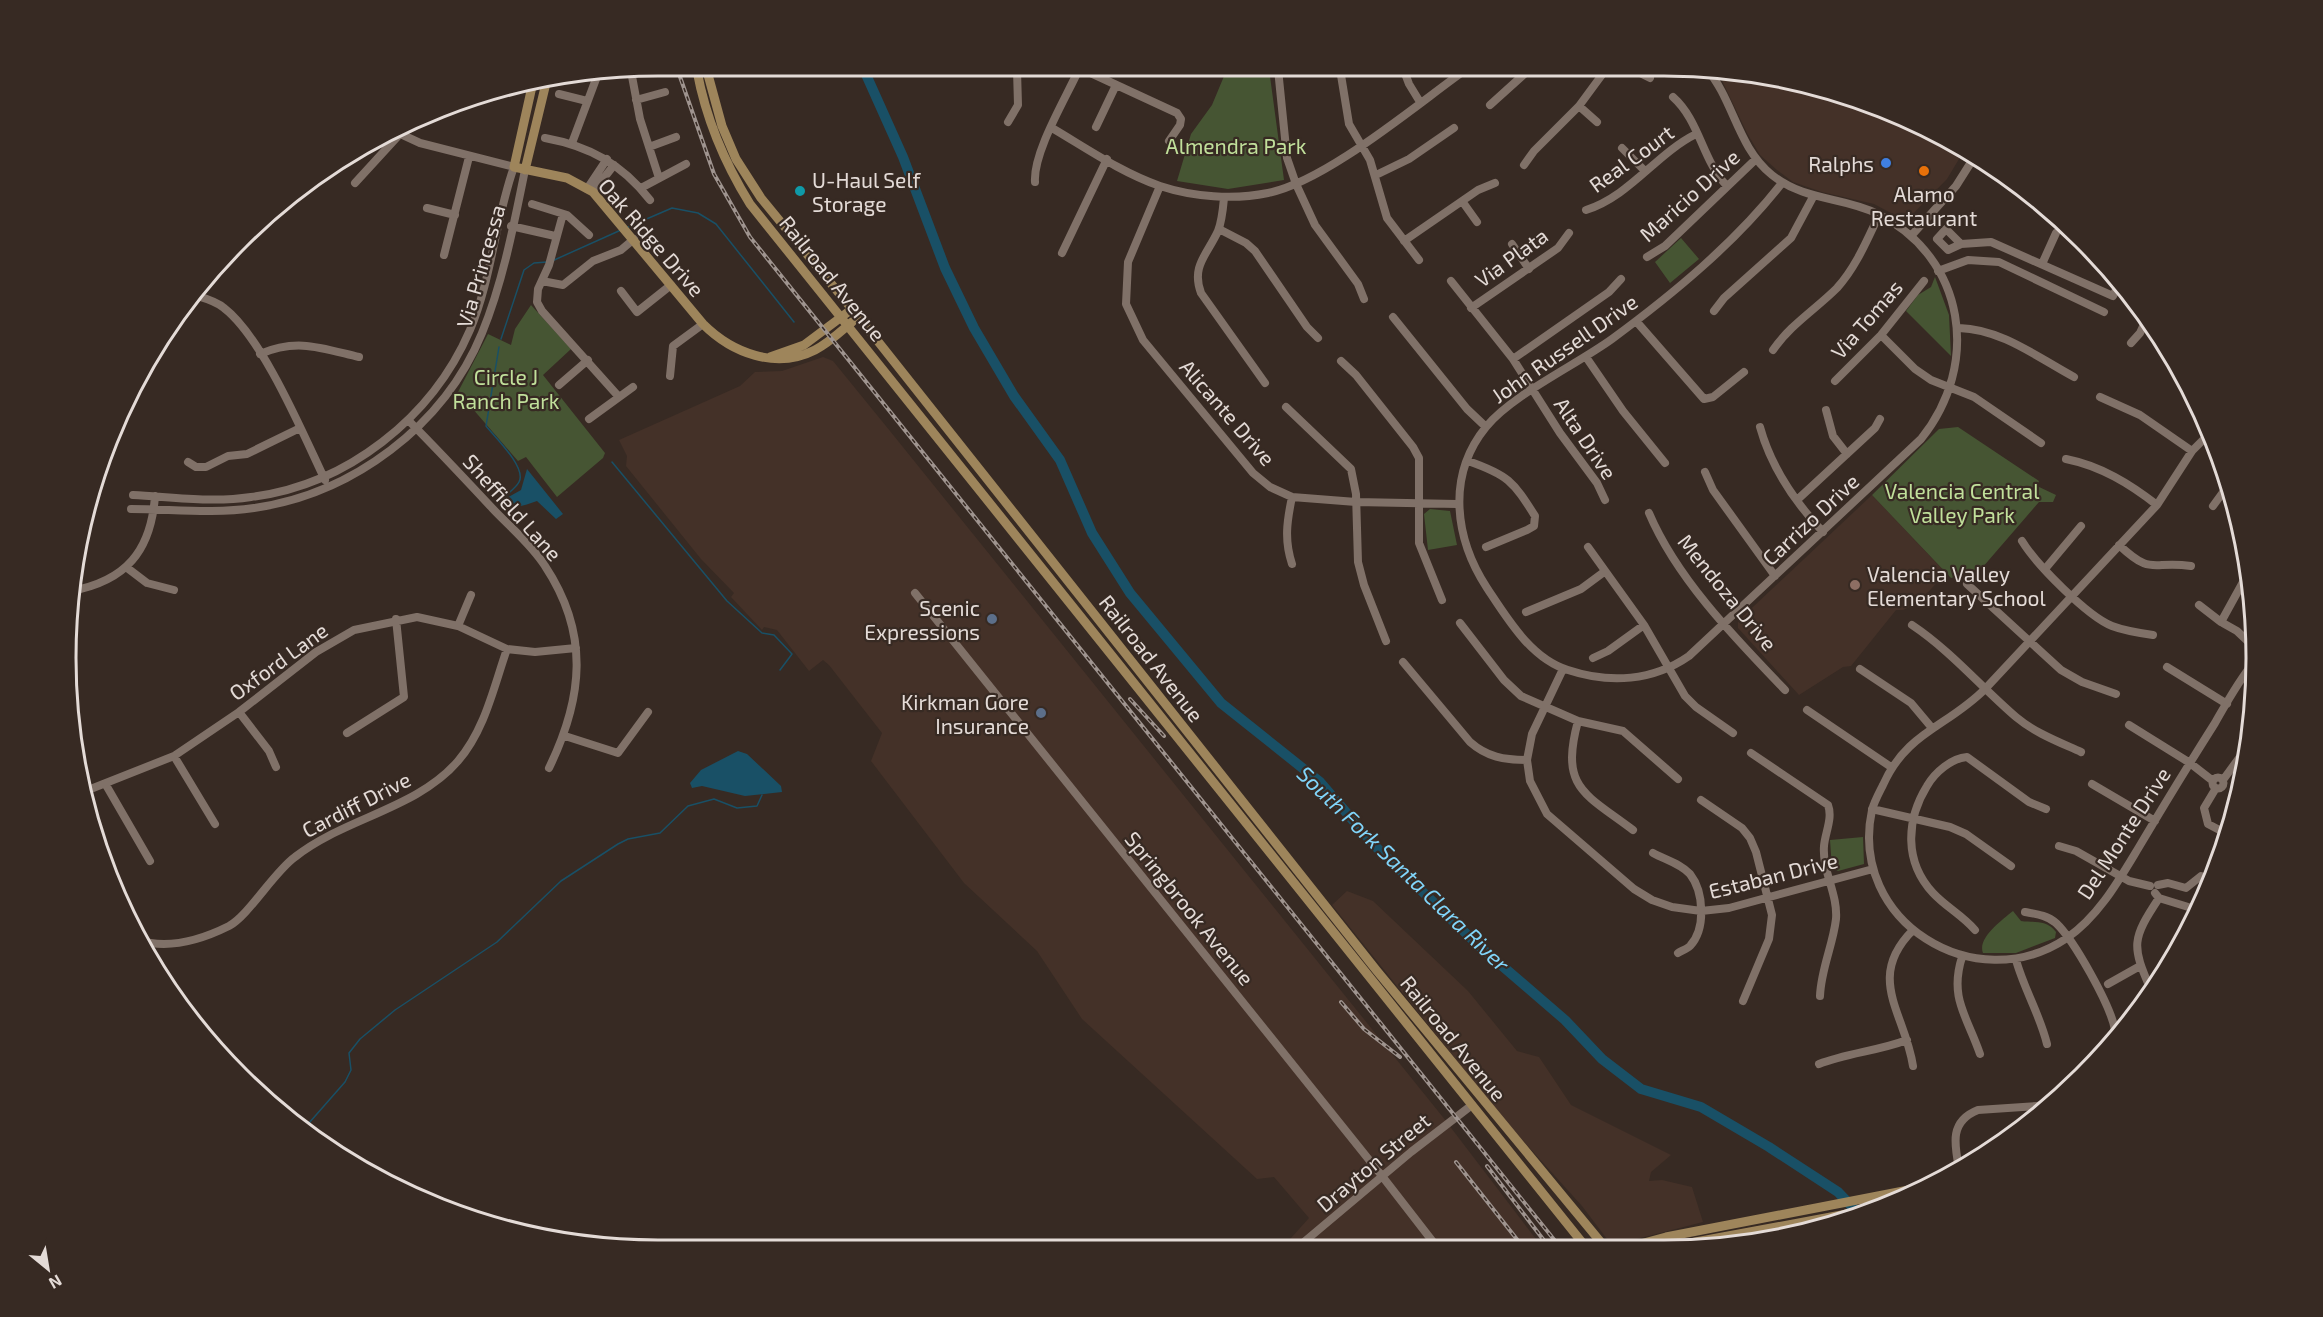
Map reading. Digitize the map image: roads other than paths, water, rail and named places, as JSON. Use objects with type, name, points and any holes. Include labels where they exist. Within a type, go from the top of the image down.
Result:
[{"type":"main road","name":"Railroad Avenue","points":[[698,76],[709,121],[737,182],[750,204],[1580,1240]]},
{"type":"main road","name":"Railroad Avenue","points":[[708,76],[722,126],[749,181],[1512,1138],[1599,1240]]},
{"type":"main road","name":"Via Princessa","points":[[525,170],[545,88]]},
{"type":"main road","name":"Via Princessa","points":[[514,167],[531,91]]},
{"type":"main road","name":"Oak Ridge Drive","points":[[514,167],[567,178],[590,191],[634,239],[703,324],[732,347],[757,356],[782,360],[806,354],[859,317]]},
{"type":"main road","points":[[770,357],[804,345],[852,309]]},
{"type":"main road","points":[[1259,841],[1270,845],[1291,871],[1302,875]]},
{"type":"main road","points":[[1655,1240],[1893,1193]]},
{"type":"main road","points":[[1721,1238],[1823,1219]]},
{"type":"street","points":[[1008,122],[1018,105],[1017,76]]},
{"type":"street","points":[[1035,182],[1034,171],[1039,154],[1078,76]]},
{"type":"street","points":[[1096,76],[1177,113],[1181,118],[1180,125],[1169,141]]},
{"type":"street","points":[[1279,76],[1287,158],[1296,184],[1315,225],[1358,284],[1364,299]]},
{"type":"street","points":[[1341,76],[1349,124],[1376,175],[1387,218],[1419,260]]},
{"type":"street","points":[[1406,76],[1420,102]]},
{"type":"street","points":[[1052,128],[1161,186],[1224,198],[1269,193],[1296,184],[1361,144],[1457,76]]},
{"type":"street","points":[[1490,105],[1522,76]]},
{"type":"street","points":[[1524,165],[1534,151],[1579,106],[1601,76]]},
{"type":"street","points":[[1646,76],[1650,78]]},
{"type":"street","points":[[632,77],[636,100],[659,178]]},
{"type":"street","name":"Carrizo Drive","points":[[1525,640],[1563,669],[1603,679],[1648,675],[1669,668],[1689,656],[1725,624],[1921,439],[1938,417],[1951,388],[1958,362],[1959,328],[1951,299],[1938,271],[1911,236],[1879,215],[1849,204],[1813,197],[1782,183],[1756,159],[1740,134],[1714,79]]},
{"type":"street","points":[[572,143],[595,80]]},
{"type":"street","points":[[1096,127],[1116,85]]},
{"type":"street","points":[[636,100],[665,92]]},
{"type":"street","points":[[559,94],[587,101]]},
{"type":"street","points":[[1673,97],[1689,115],[1712,168],[1727,186]]},
{"type":"street","points":[[1579,106],[1597,122]]},
{"type":"street","points":[[1376,175],[1409,159],[1454,128]]},
{"type":"street","name":"Real Court","points":[[1586,210],[1597,206],[1629,186],[1674,144],[1696,134]]},
{"type":"street","name":"Oak Ridge Drive","points":[[405,135],[468,158],[514,167]]},
{"type":"street","points":[[649,147],[676,137]]},
{"type":"street","points":[[545,138],[572,143],[610,162],[640,188],[650,200]]},
{"type":"street","points":[[355,183],[386,145]]},
{"type":"street","points":[[1622,148],[1646,171]]},
{"type":"street","points":[[444,255],[468,158]]},
{"type":"street","points":[[1062,254],[1107,159]]},
{"type":"street","name":"Maricio Drive","points":[[1647,257],[1665,246],[1756,159]]},
{"type":"street","points":[[590,191],[610,162]]},
{"type":"street","points":[[1911,236],[1956,186],[1970,163]]},
{"type":"street","points":[[640,188],[686,164]]},
{"type":"street","name":"Via Princessa","points":[[133,495],[213,499],[250,498],[277,493],[323,477],[369,452],[408,420],[434,392],[470,331],[484,288],[514,167]]},
{"type":"street","name":"Via Princessa","points":[[131,509],[252,508],[328,487],[366,467],[416,429],[450,390],[481,335],[490,310],[525,170]]},
{"type":"street","points":[[1404,241],[1462,201],[1495,183]]},
{"type":"street","name":"John Russell Drive","points":[[1525,640],[1468,556],[1462,534],[1457,504],[1461,479],[1486,427],[1514,402],[1586,357],[1636,321],[1754,219],[1782,183]]},
{"type":"street","name":"Alicante Drive","points":[[1161,186],[1128,262],[1126,304],[1143,340],[1252,473],[1270,487],[1293,497],[1356,502],[1457,504]]},
{"type":"street","points":[[1714,311],[1724,298],[1791,238],[1813,197]]},
{"type":"street","points":[[1224,198],[1219,229],[1199,262],[1197,284],[1201,293],[1265,382]]},
{"type":"street","points":[[1462,201],[1477,222]]},
{"type":"street","points":[[532,204],[563,213],[578,223],[589,235]]},
{"type":"street","points":[[427,208],[455,215]]},
{"type":"street","points":[[563,213],[549,265],[536,297],[542,311],[620,397]]},
{"type":"street","points":[[1773,350],[1783,335],[1825,299],[1849,273],[1879,215]]},
{"type":"street","points":[[512,226],[555,236]]},
{"type":"street","points":[[1219,229],[1246,243],[1255,251],[1306,327],[1318,338]]},
{"type":"street","name":"Via Plata","points":[[1471,308],[1558,248],[1569,232]]},
{"type":"street","points":[[2042,264],[2056,233]]},
{"type":"street","points":[[542,281],[563,285],[592,261],[621,250],[634,239]]},
{"type":"street","points":[[1961,244],[1991,242],[2113,296],[2115,291]]},
{"type":"street","points":[[1512,244],[1528,269]]},
{"type":"street","points":[[1938,271],[1968,260],[1999,262],[2104,312]]},
{"type":"street","points":[[1513,359],[1609,292],[1621,279]]},
{"type":"street","name":"Alta Drive","points":[[1451,281],[1513,359],[1597,483],[1605,500]]},
{"type":"street","name":"Via Tomas","points":[[1835,381],[1881,335],[1924,281]]},
{"type":"street","points":[[621,291],[637,312],[671,285]]},
{"type":"street","points":[[202,298],[222,306],[238,320],[260,354],[300,428],[328,487]]},
{"type":"street","points":[[1393,317],[1467,409],[1486,427]]},
{"type":"street","points":[[1636,321],[1704,399],[1713,397],[1744,372]]},
{"type":"street","points":[[670,376],[673,346],[703,324]]},
{"type":"street","points":[[2131,343],[2143,327]]},
{"type":"street","points":[[1959,328],[1980,328],[1997,334],[2074,377]]},
{"type":"street","points":[[1881,335],[1914,369],[1930,380],[1983,403],[2041,443]]},
{"type":"street","points":[[260,354],[279,346],[298,344],[359,357]]},
{"type":"street","points":[[1586,357],[1623,411],[1665,463]]},
{"type":"street","points":[[559,385],[588,360]]},
{"type":"street","points":[[1341,361],[1356,375],[1413,447],[1421,469],[1419,543],[1442,600]]},
{"type":"street","points":[[589,419],[633,387]]},
{"type":"street","points":[[2100,397],[2146,418],[2192,451]]},
{"type":"street","points":[[1287,406],[1351,469],[1356,502],[1359,562],[1367,594],[1386,641]]},
{"type":"street","points":[[1826,410],[1833,436],[1847,454]]},
{"type":"street","points":[[1797,500],[1875,428],[1880,419]]},
{"type":"street","name":"Sheffield Lane","points":[[408,420],[544,564],[569,614],[576,648],[576,696],[565,736],[549,768]]},
{"type":"street","points":[[1760,427],[1774,466],[1797,500],[1823,532]]},
{"type":"street","points":[[188,462],[206,467],[228,456],[248,454],[300,428]]},
{"type":"street","points":[[1874,869],[1870,839],[1872,809],[1891,767],[1908,747],[1932,728],[1967,706],[1986,688],[2157,505],[2192,451],[2203,440]]},
{"type":"street","points":[[2066,459],[2081,462],[2115,476],[2157,505]]},
{"type":"street","points":[[1468,461],[1495,470],[1509,479],[1535,516],[1533,526],[1527,530],[1486,547]]},
{"type":"street","points":[[1705,472],[1713,490],[1775,576]]},
{"type":"street","points":[[2213,506],[2223,493]]},
{"type":"street","points":[[81,589],[102,583],[126,567],[146,540],[155,496]]},
{"type":"street","points":[[1292,564],[1287,548],[1286,524],[1293,497]]},
{"type":"street","name":"Mendoza Drive","points":[[1649,513],[1656,529],[1686,576],[1725,624],[1785,690]]},
{"type":"street","points":[[2045,569],[2081,526]]},
{"type":"street","points":[[2022,541],[2032,557],[2111,626],[2153,635]]},
{"type":"street","points":[[2119,545],[2137,562],[2146,566],[2191,566]]},
{"type":"street","points":[[1588,547],[1644,625],[1685,696],[1695,707],[1733,733]]},
{"type":"street","points":[[126,567],[147,583],[174,590]]},
{"type":"street","points":[[1526,612],[1581,589],[1604,572]]},
{"type":"street","points":[[1967,584],[2061,670],[2082,682],[2116,694]]},
{"type":"street","points":[[2221,621],[2242,584]]},
{"type":"street","name":"Springbrook Avenue","points":[[915,593],[1432,1240]]},
{"type":"street","points":[[458,626],[471,595]]},
{"type":"street","points":[[2199,605],[2246,639]]},
{"type":"street","name":"Oxford Lane","points":[[92,789],[174,756],[239,712],[316,652],[354,630],[396,619],[417,617],[458,626],[507,649],[535,652],[576,648]]},
{"type":"street","points":[[347,733],[404,697],[396,619]]},
{"type":"street","points":[[1460,623],[1504,680],[1521,696],[1578,721],[1623,731],[1678,779]]},
{"type":"street","points":[[1593,658],[1608,651],[1644,625]]},
{"type":"street","points":[[1912,626],[1933,639],[2026,724],[2081,752]]},
{"type":"street","name":"Cardiff Drive","points":[[151,944],[191,943],[232,924],[293,858],[324,836],[428,787],[458,761],[480,726],[507,649]]},
{"type":"street","points":[[1403,662],[1481,752],[1508,760],[1527,760]]},
{"type":"street","points":[[2167,667],[2227,704]]},
{"type":"street","name":"Estaban Drive","points":[[1563,669],[1532,734],[1527,760],[1530,781],[1541,806],[1558,825],[1626,883],[1652,900],[1672,907],[1701,911],[1729,908],[1829,879],[1874,869]]},
{"type":"street","points":[[1860,669],[1911,703],[1932,728]]},
{"type":"street","name":"Del Monte Drive","points":[[1874,869],[1901,918],[1913,930],[1945,951],[1962,957],[1990,961],[2016,960],[2037,954],[2068,937],[2091,916],[2125,878],[2155,821],[2246,675]]},
{"type":"street","points":[[1807,710],[1891,767]]},
{"type":"street","points":[[239,712],[269,751],[276,767]]},
{"type":"street","points":[[565,736],[618,753],[648,712]]},
{"type":"street","points":[[1578,721],[1570,758],[1572,773],[1579,787],[1633,830]]},
{"type":"street","points":[[2129,725],[2217,782]]},
{"type":"street","points":[[1751,753],[1828,805],[1830,812],[1824,847],[1836,906],[1836,921],[1820,978],[1820,996]]},
{"type":"street","points":[[174,756],[215,824]]},
{"type":"street","points":[[1975,930],[1964,917],[1932,892],[1920,876],[1911,843],[1913,817],[1929,782],[1958,758],[1967,757],[2029,802],[2046,809]]},
{"type":"street","points":[[2221,831],[2208,824],[2204,808],[2217,782],[2238,758]]},
{"type":"street","points":[[106,784],[150,861]]},
{"type":"street","points":[[2092,784],[2155,821]]},
{"type":"street","points":[[1701,800],[1742,828],[1750,838],[1772,915],[1768,939],[1743,1000]]},
{"type":"street","points":[[1872,809],[1913,817],[1966,834],[2011,866]]},
{"type":"street","points":[[2059,846],[2076,850],[2125,878],[2190,907]]},
{"type":"street","points":[[1653,853],[1689,873],[1698,890],[1701,911],[1698,931],[1690,946],[1678,953]]},
{"type":"street","points":[[2148,983],[2140,966],[2137,938],[2156,891],[2168,883],[2186,888],[2200,876],[2204,877]]},
{"type":"street","points":[[2025,912],[2042,915],[2055,921],[2068,937],[2094,981],[2114,1020],[2115,1027]]},
{"type":"street","points":[[1913,930],[1901,942],[1889,973],[1893,1006],[1907,1040],[1913,1066]]},
{"type":"street","points":[[1962,957],[1956,976],[1956,991],[1980,1054]]},
{"type":"street","points":[[2016,960],[2024,988],[2047,1044]]},
{"type":"street","points":[[2108,984],[2140,966]]},
{"type":"street","points":[[1819,1064],[1834,1058],[1884,1049],[1907,1040]]},
{"type":"street","name":"Drayton Street","points":[[1306,1240],[1472,1105]]},
{"type":"street","points":[[1958,1162],[1954,1138],[1963,1118],[1978,1110],[2033,1108]]},
{"type":"water","points":[[527,469],[563,514],[556,519],[537,501],[515,506],[503,500],[521,490]]},
{"type":"water","points":[[738,751],[747,754],[781,786],[782,792],[745,796],[702,786],[692,788],[690,783],[701,770]]},
{"type":"waterway","name":"South Fork Santa Clara River","points":[[867,76],[903,157],[945,268],[974,328],[1014,396],[1060,460],[1092,533],[1130,593],[1221,703],[1320,782],[1375,846],[1479,946],[1565,1020],[1602,1059],[1641,1089],[1701,1107],[1769,1147],[1838,1192],[1854,1209]]},
{"type":"waterway","points":[[628,227],[672,208],[698,213],[716,224],[794,322]]},
{"type":"waterway","points":[[552,261],[621,230]]},
{"type":"waterway","points":[[501,339],[524,270],[534,263],[547,262]]},
{"type":"waterway","points":[[499,347],[486,426],[509,453],[520,476],[518,484],[502,499]]},
{"type":"waterway","points":[[612,462],[727,601],[762,633],[774,635],[792,654],[780,670]]},
{"type":"waterway","points":[[309,1123],[345,1082],[351,1070],[349,1053],[360,1039],[395,1010],[497,942],[561,881],[628,839],[660,833],[688,806],[714,799],[737,808],[757,806],[762,795]]},
{"type":"railway","points":[[680,76],[714,174],[750,237],[1554,1240]]},
{"type":"railway","points":[[1130,699],[1164,736]]},
{"type":"railway","points":[[1341,1002],[1364,1029],[1400,1057]]},
{"type":"railway","points":[[1456,1162],[1517,1240]]},
{"type":"railway","points":[[1487,1166],[1544,1240]]},
{"type":"place","name":"Ralphs","points":[[1886,163]]},
{"type":"place","name":"Alamo Restaurant","points":[[1924,171]]},
{"type":"place","name":"U-Haul Self Storage","points":[[800,191]]},
{"type":"place","name":"Valencia Valley Elementary School","points":[[1855,585]]},
{"type":"place","name":"Scenic Expressions","points":[[992,619]]},
{"type":"place","name":"Kirkman Gore Insurance","points":[[1041,713]]},
{"type":"park label","name":"Almendra Park","points":[[1236,145]]},
{"type":"park label","name":"Circle J Ranch Park","points":[[506,388]]},
{"type":"park label","name":"Valencia Central Valley Park","points":[[1962,502]]}]
